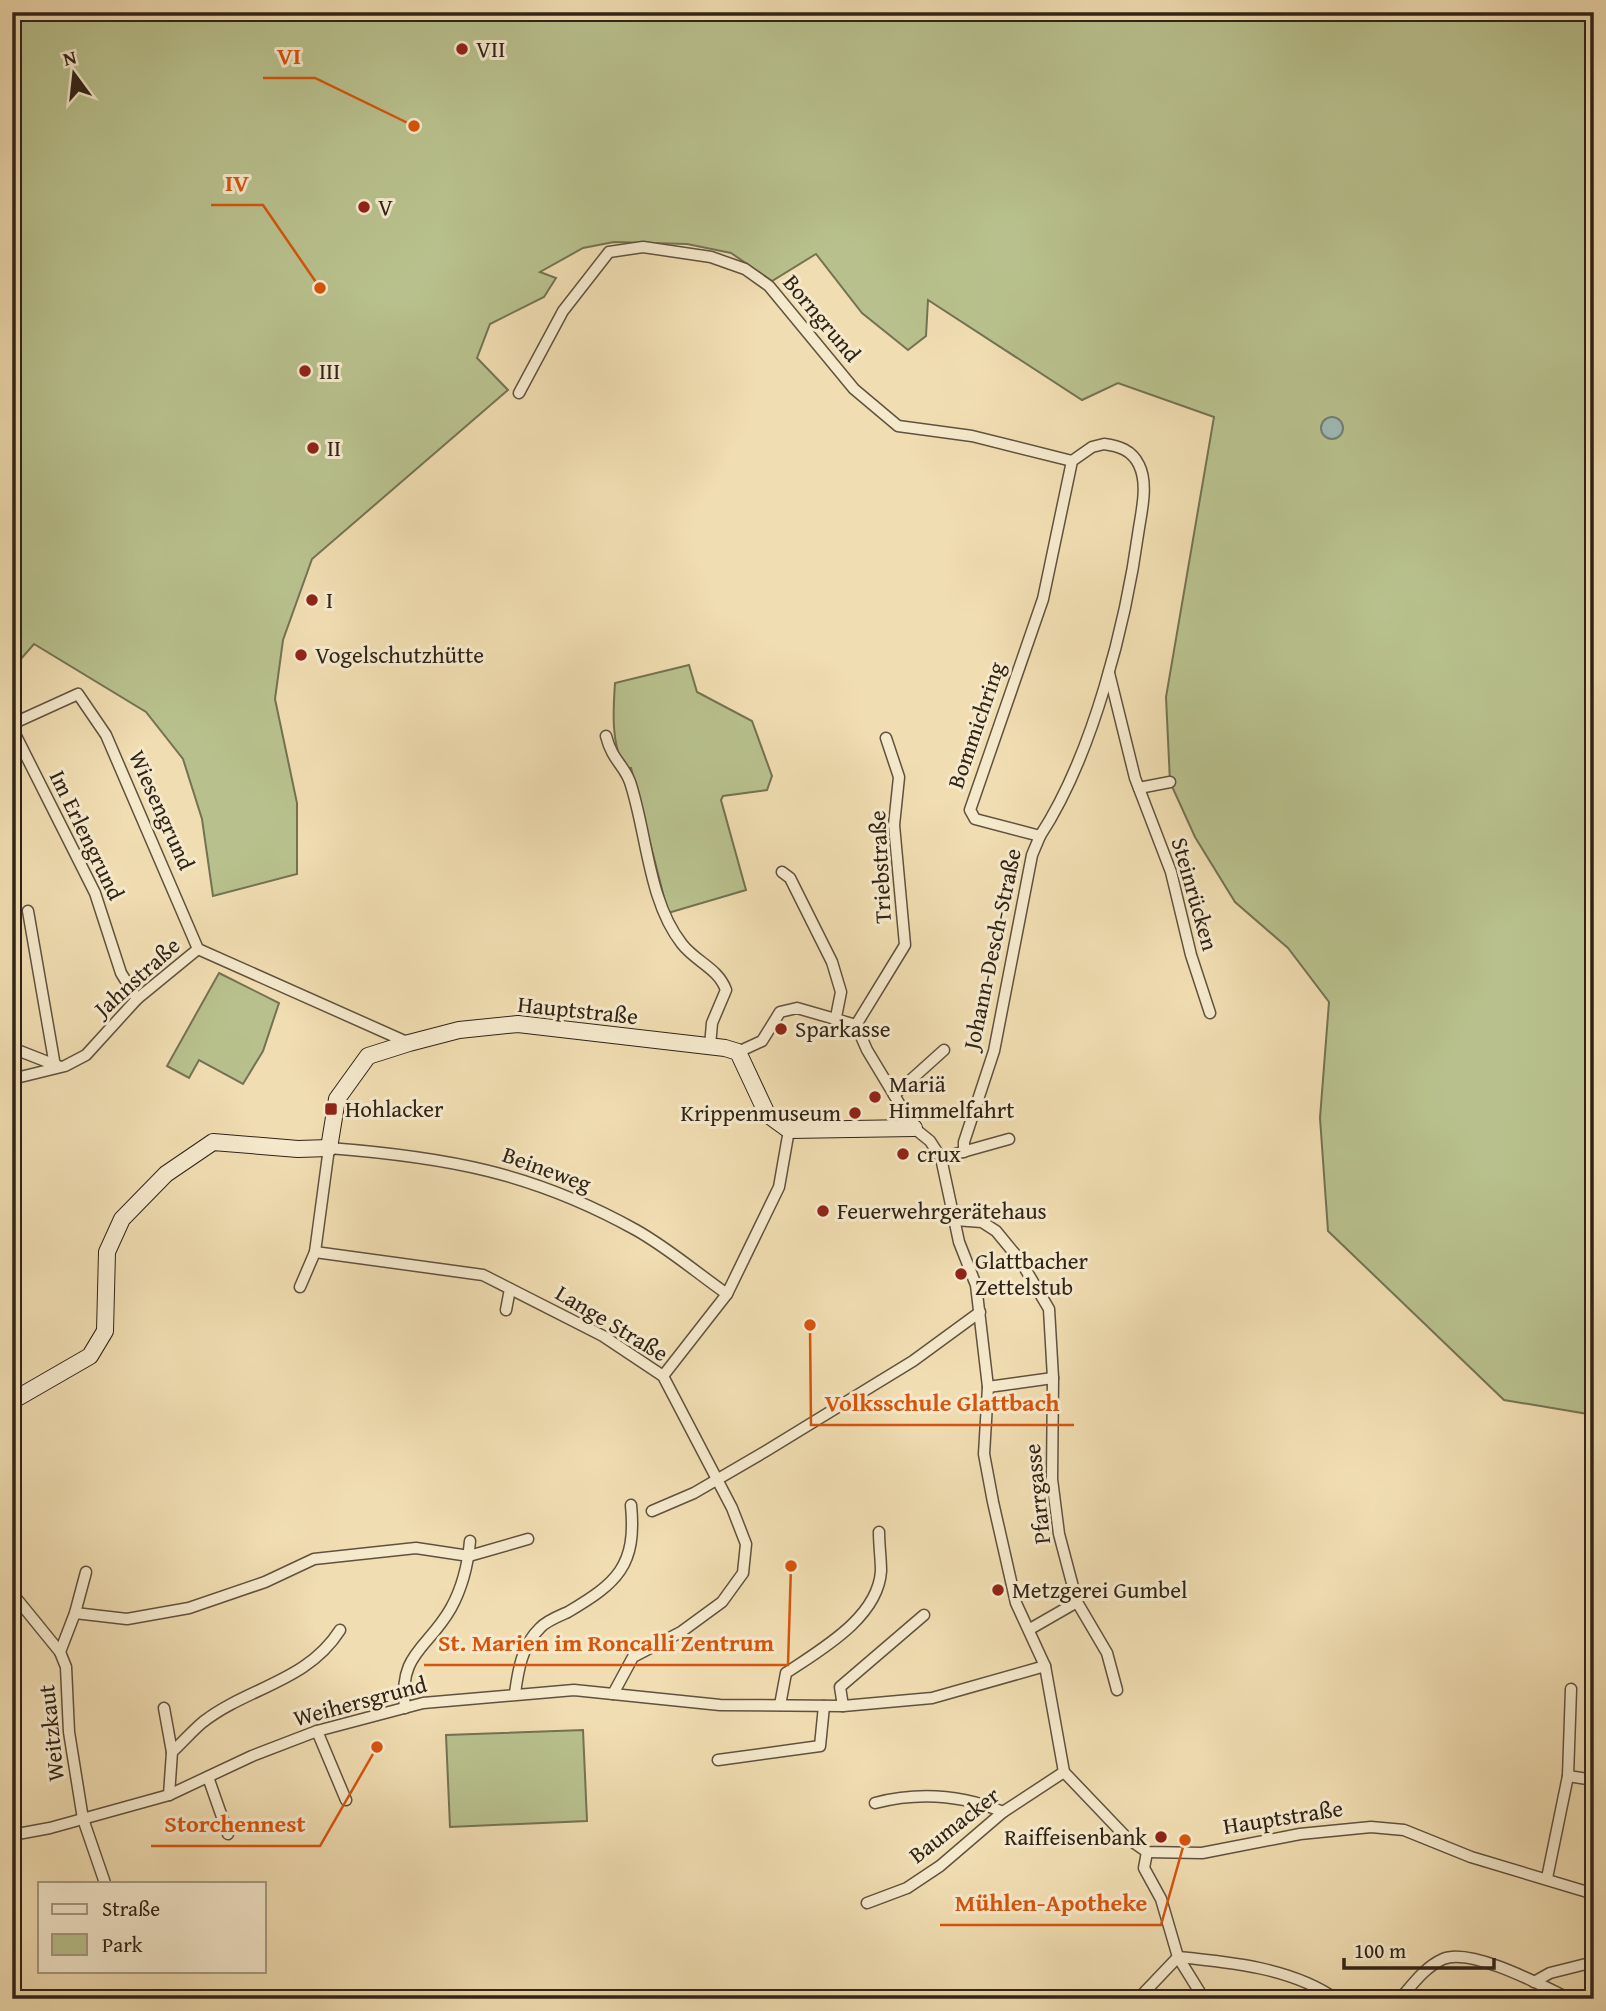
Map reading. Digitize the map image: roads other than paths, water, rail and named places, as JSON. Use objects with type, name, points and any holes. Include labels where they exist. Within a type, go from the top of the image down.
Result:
[{"type":"street","name":"Borngrund","points":[[519,393],[563,311],[608,252],[643,247],[711,257],[745,269],[769,286],[854,389],[898,425],[972,436],[1072,461]]},
{"type":"street","points":[[1040,836],[1054,815],[1079,757],[1109,673],[1134,567],[1143,496],[1140,466],[1120,446],[1104,444],[1092,447],[1072,461]]},
{"type":"street","name":"Bommichring","points":[[1040,836],[975,819],[970,810],[1043,599],[1072,461]]},
{"type":"street","name":"Steinrücken","points":[[1109,673],[1139,788],[1171,872],[1191,955],[1210,1013]]},
{"type":"street","name":"Im Erlengrund","points":[[78,694],[12,726],[95,893],[121,974],[137,999]]},
{"type":"street","name":"Wiesengrund","points":[[78,694],[106,735],[198,949]]},
{"type":"street","points":[[606,736],[611,754],[629,778],[651,874],[670,920],[682,945],[722,978],[726,990],[712,1023],[710,1046]]},
{"type":"street","name":"Triebstraße","points":[[856,1025],[905,944],[894,825],[899,778],[886,738]]},
{"type":"street","points":[[1139,788],[1170,782]]},
{"type":"street","name":"Johann-Desch-Straße","points":[[964,1152],[964,1142],[994,1051],[1032,855],[1040,836]]},
{"type":"street","points":[[782,872],[790,878],[832,962],[841,992],[835,1017]]},
{"type":"street","points":[[28,911],[60,1066]]},
{"type":"street","name":"Jahnstraße","points":[[12,1079],[60,1066],[86,1055],[137,999],[198,949],[409,1043]]},
{"type":"street","points":[[914,1128],[789,1130],[767,1114],[738,1052],[762,1041],[780,1012],[797,1008],[856,1025],[914,1128],[930,1141],[941,1158],[959,1242],[976,1285],[988,1387],[984,1454],[1008,1576],[1016,1603],[1045,1666],[1063,1772],[1127,1838],[1147,1852],[1144,1868],[1161,1899],[1178,1957],[1204,1999]]},
{"type":"street","name":"Hauptstraße","points":[[329,1149],[337,1099],[368,1056],[468,1029],[518,1024],[710,1046],[738,1052]]},
{"type":"street","points":[[12,1048],[60,1066]]},
{"type":"street","points":[[894,1095],[944,1050]]},
{"type":"street","points":[[663,1376],[727,1294],[779,1187],[789,1130]]},
{"type":"street","points":[[941,1158],[1009,1139]]},
{"type":"street","points":[[12,1401],[90,1356],[105,1331],[107,1252],[122,1219],[166,1174],[213,1142],[329,1149],[315,1252],[300,1287]]},
{"type":"street","name":"Beineweg","points":[[329,1149],[416,1155],[508,1175],[571,1196],[638,1231],[727,1294]]},
{"type":"street","name":"Pfarrgasse","points":[[955,1220],[982,1222],[996,1231],[1020,1260],[1049,1309],[1054,1378],[1052,1479],[1059,1534],[1077,1602],[1107,1653],[1117,1690]]},
{"type":"street","name":"Lange Straße","points":[[315,1252],[483,1275],[603,1336],[663,1376],[732,1508],[746,1544],[743,1573],[722,1602],[681,1632],[633,1657],[613,1694]]},
{"type":"street","points":[[506,1310],[510,1289]]},
{"type":"street","points":[[652,1511],[716,1480],[914,1361],[980,1312]]},
{"type":"street","points":[[988,1387],[1054,1378]]},
{"type":"street","points":[[515,1693],[518,1664],[540,1628],[600,1593],[621,1572],[633,1547],[631,1505]]},
{"type":"street","points":[[780,1705],[786,1673],[831,1643],[870,1604],[881,1574],[879,1532]]},
{"type":"street","points":[[75,1613],[127,1619],[189,1608],[265,1582],[314,1559],[416,1548],[469,1556],[528,1539]]},
{"type":"street","points":[[405,1707],[402,1685],[409,1662],[450,1609],[469,1556],[470,1541]]},
{"type":"street","points":[[60,1652],[75,1613],[86,1572]]},
{"type":"street","name":"Weitzkaut","points":[[12,1593],[60,1652],[66,1667],[69,1732],[83,1819],[105,1882]]},
{"type":"street","points":[[1030,1629],[1077,1602]]},
{"type":"street","points":[[843,1706],[840,1687],[924,1615]]},
{"type":"street","points":[[172,1752],[203,1722],[287,1679],[315,1660],[340,1630]]},
{"type":"street","name":"Weihersgrund","points":[[12,1835],[169,1795],[252,1756],[317,1731],[405,1707],[515,1693],[574,1690],[720,1705],[843,1706],[932,1699],[1045,1666]]},
{"type":"street","points":[[1547,1878],[1568,1776],[1571,1689]]},
{"type":"street","points":[[718,1760],[820,1746],[824,1706]]},
{"type":"street","points":[[164,1708],[172,1752],[169,1795]]},
{"type":"street","points":[[317,1731],[346,1800]]},
{"type":"street","name":"Baumacker","points":[[867,1903],[907,1888],[940,1866],[1003,1812],[1063,1772]]},
{"type":"street","points":[[1568,1776],[1594,1780]]},
{"type":"street","points":[[208,1777],[228,1834]]},
{"type":"street","points":[[875,1804],[902,1796],[932,1796],[981,1803],[1003,1812]]},
{"type":"street","name":"Hauptstraße","points":[[1147,1852],[1202,1853],[1300,1834],[1371,1827],[1404,1830],[1471,1857],[1594,1894]]},
{"type":"street","points":[[1138,1999],[1178,1957]]},
{"type":"street","points":[[1178,1957],[1239,1963],[1321,1988],[1336,1999]]},
{"type":"street","points":[[1400,1999],[1428,1968],[1446,1958],[1468,1957],[1570,1999]]},
{"type":"street","points":[[1534,1982],[1550,1973],[1594,1962]]},
{"type":"water","points":[[1328,417],[1336,417],[1343,424],[1343,432],[1336,439],[1328,439],[1321,432],[1321,424]]},
{"type":"place","name":"VII","points":[[462,49]]},
{"type":"place","name":"VI","points":[[414,126]]},
{"type":"place","name":"V","points":[[364,207]]},
{"type":"place","name":"IV","points":[[320,288]]},
{"type":"place","name":"III","points":[[305,371]]},
{"type":"place","name":"II","points":[[313,448]]},
{"type":"place","name":"I","points":[[312,600]]},
{"type":"place","name":"Vogelschutzhütte","points":[[301,655]]},
{"type":"place","name":"Sparkasse","points":[[781,1029]]},
{"type":"place","name":"Mariä Himmelfahrt","points":[[875,1097]]},
{"type":"place","name":"Hohlacker","points":[[331,1109]]},
{"type":"place","name":"Krippenmuseum","points":[[855,1113]]},
{"type":"place","name":"crux","points":[[903,1154]]},
{"type":"place","name":"Feuerwehrgerätehaus","points":[[823,1211]]},
{"type":"place","name":"Glattbacher Zettelstub","points":[[961,1274]]},
{"type":"place","name":"Volksschule Glattbach","points":[[810,1325]]},
{"type":"place","name":"St. Marien im Roncalli Zentrum","points":[[791,1566]]},
{"type":"place","name":"Metzgerei Gumbel","points":[[998,1590]]},
{"type":"place","name":"Storchennest","points":[[377,1747]]},
{"type":"place","name":"Raiffeisenbank","points":[[1161,1837]]},
{"type":"place","name":"Mühlen-Apotheke","points":[[1185,1840]]}]
